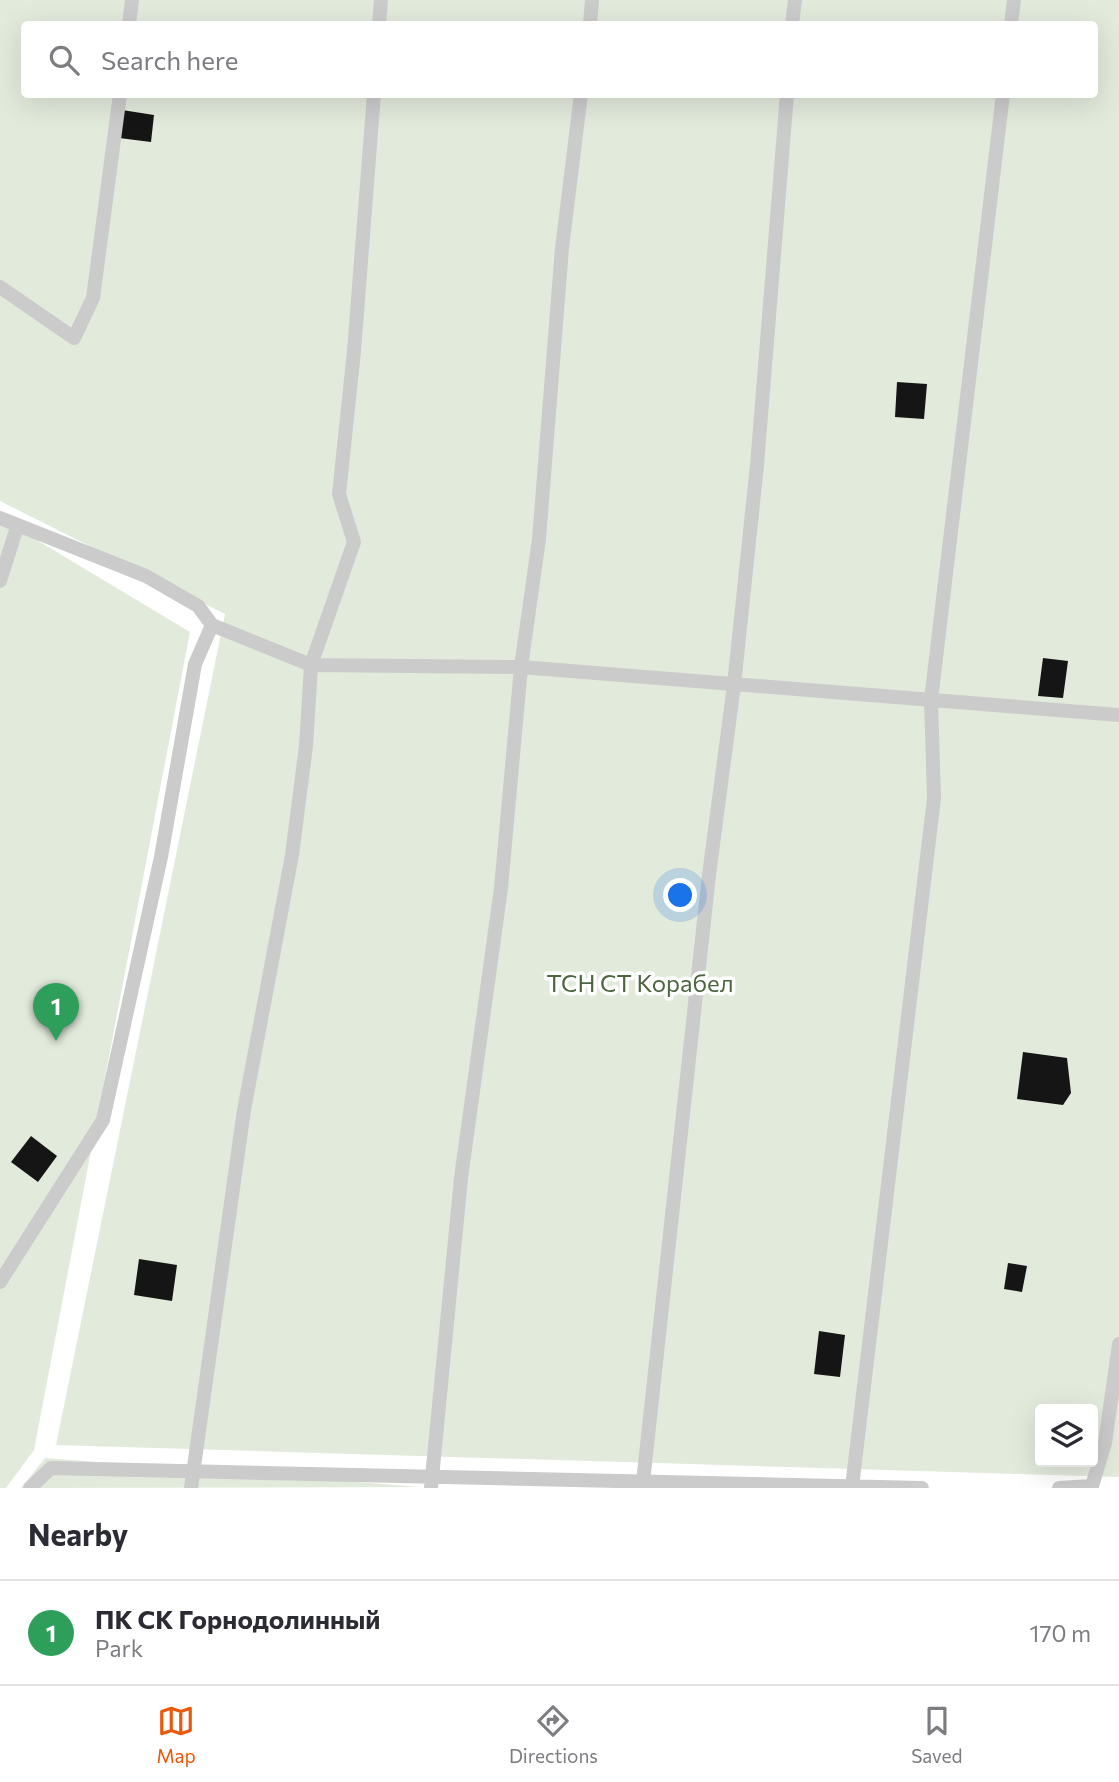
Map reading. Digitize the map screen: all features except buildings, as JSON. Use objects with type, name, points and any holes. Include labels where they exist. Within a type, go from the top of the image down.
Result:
[{"type":"lane","points":[[129,21],[132,0]]},
{"type":"lane","points":[[379,21],[381,0]]},
{"type":"lane","points":[[590,21],[592,0]]},
{"type":"lane","points":[[792,21],[795,0]]},
{"type":"lane","points":[[1011,21],[1014,0]]},
{"type":"lane","points":[[0,287],[74,338],[93,298],[119,98]]},
{"type":"lane","points":[[191,1488],[244,1110],[292,855],[306,746],[311,666],[354,542],[339,494],[354,351],[374,98]]},
{"type":"lane","points":[[432,1483],[461,1178],[501,888],[521,667],[539,539],[562,248],[581,98]]},
{"type":"lane","points":[[643,1482],[757,465],[787,98]]},
{"type":"lane","points":[[852,1486],[934,798],[931,700],[1003,98]]},
{"type":"lane","points":[[0,518],[146,576],[198,606],[212,625],[311,666],[521,667],[1119,715]]},
{"type":"lane","points":[[0,582],[17,527]]},
{"type":"lane","points":[[0,1282],[103,1121],[160,857],[195,664],[212,625]]},
{"type":"lane","points":[[1059,1488],[1092,1487],[1105,1443],[1119,1344]]},
{"type":"lane","points":[[30,1488],[51,1468],[432,1483],[643,1482],[922,1488]]},
{"type":"green space","name":"ТСН СТ Корабел","points":[[0,0],[1119,0],[1119,1477],[56,1445],[225,614],[0,501]]},
{"type":"green space","points":[[0,518],[190,632],[34,1450],[6,1488],[0,1488]]},
{"type":"green space","points":[[45,1458],[421,1487],[21,1488]]},
{"type":"place","name":"ПК СК Горнодолинный","points":[[56,1041]]}]
